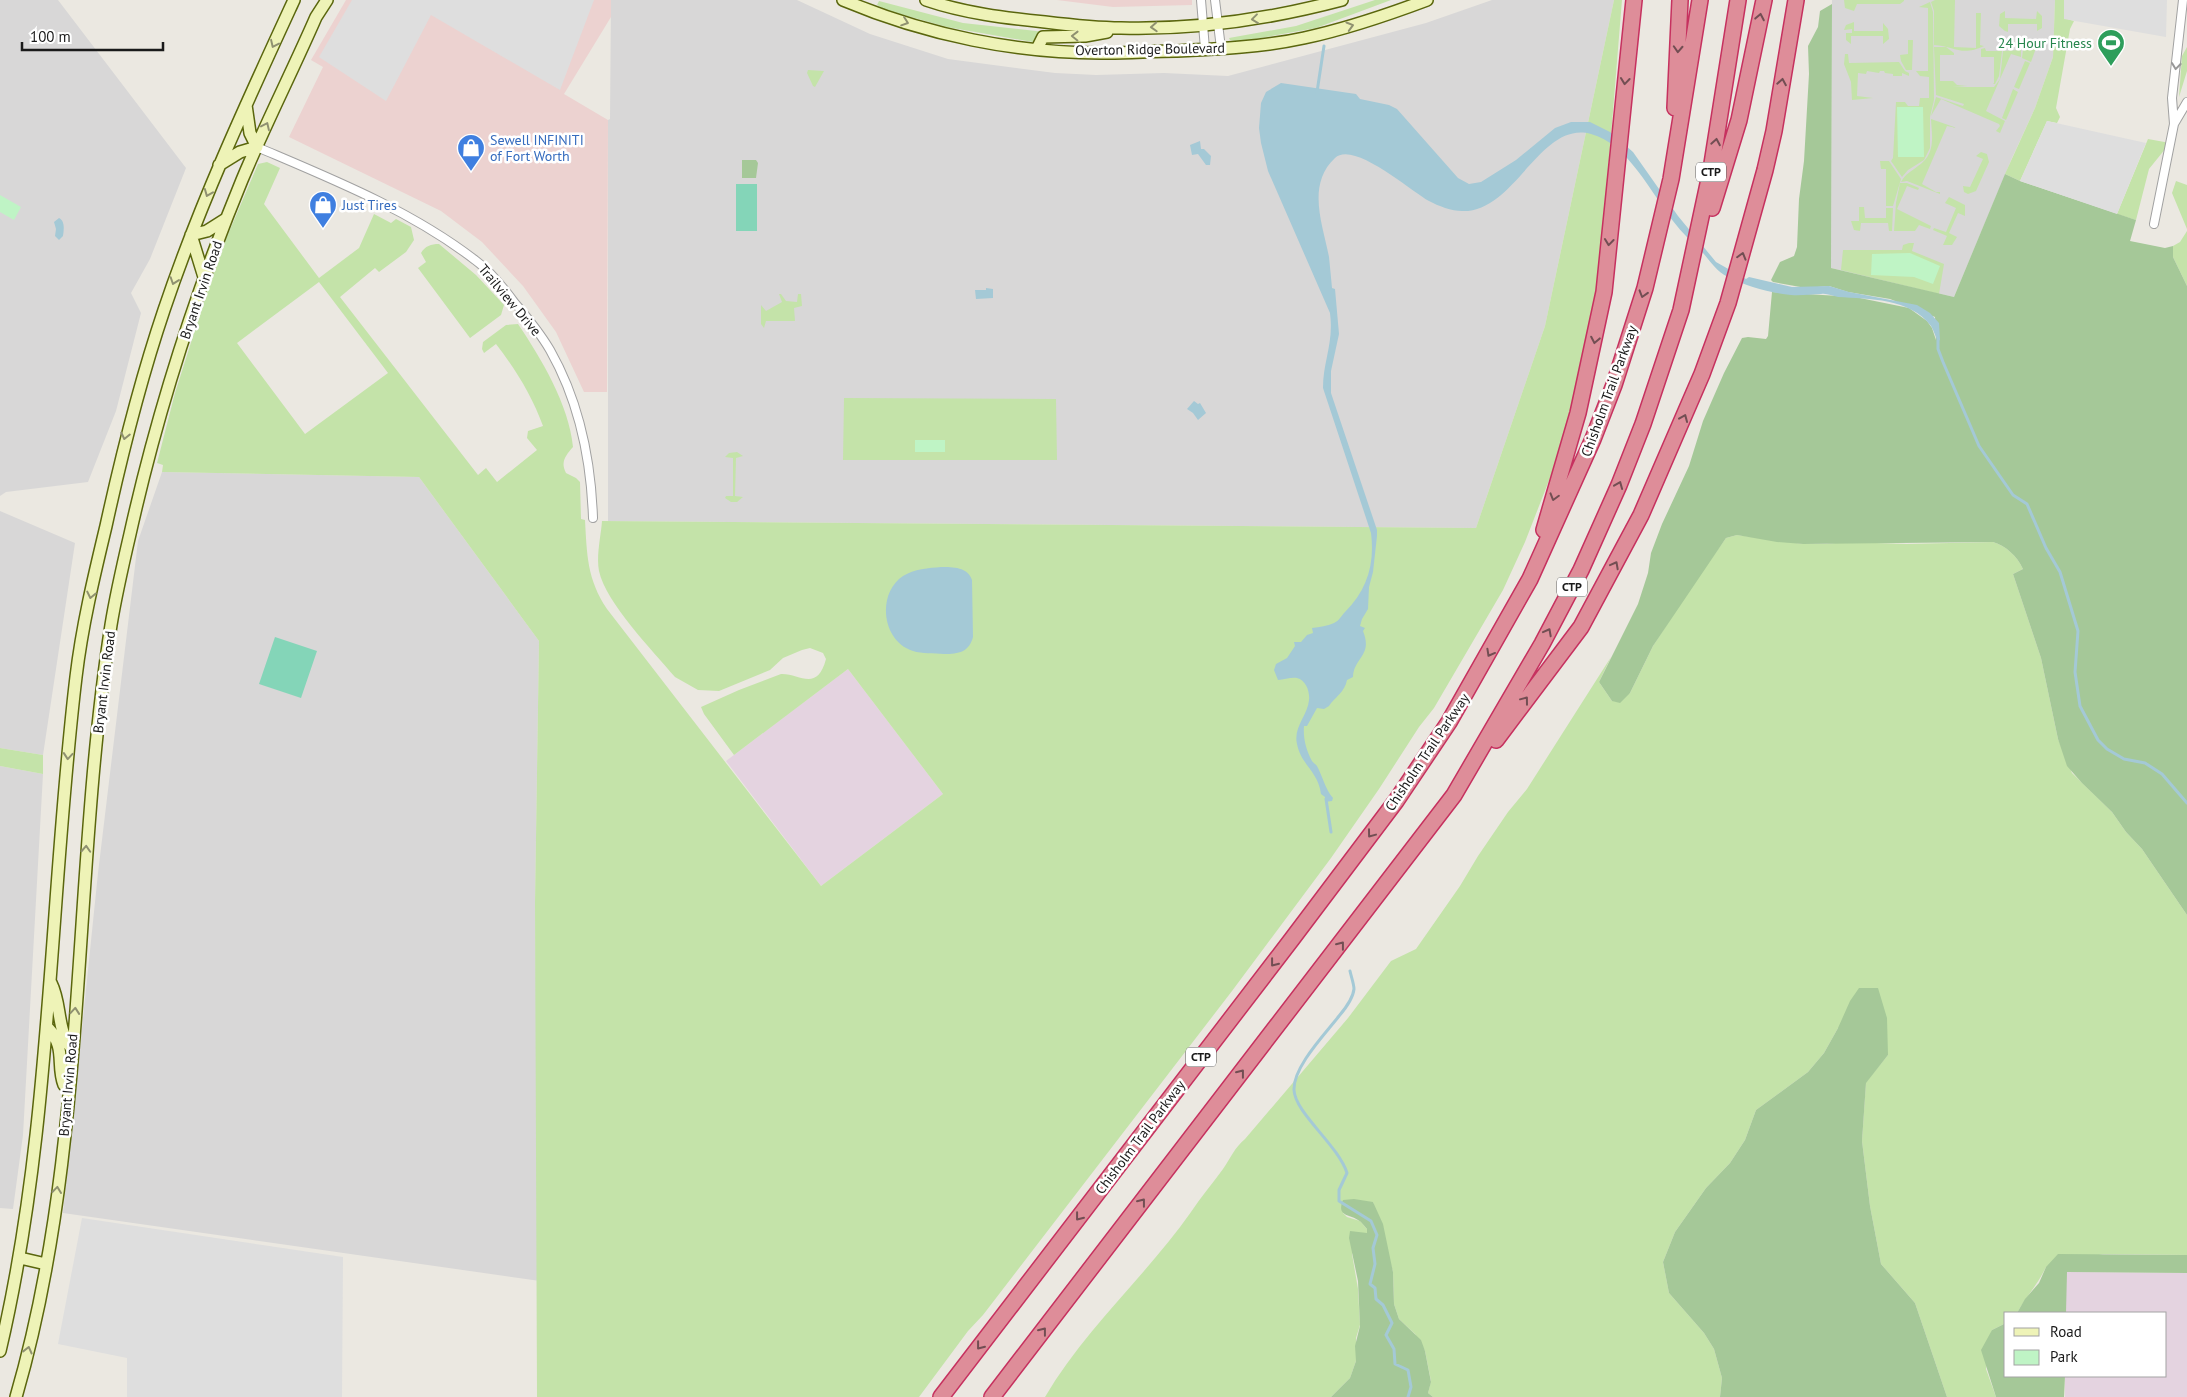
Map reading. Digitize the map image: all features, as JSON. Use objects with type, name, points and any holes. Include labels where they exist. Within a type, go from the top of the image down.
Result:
[{"type":"highway","points":[[1530,579],[1578,413],[1604,292],[1634,0]]},
{"type":"highway","points":[[1671,179],[1680,0]]},
{"type":"highway","name":"CTP","points":[[992,1397],[1454,796],[1542,644],[1581,570],[1619,486],[1681,310],[1704,208],[1738,0]]},
{"type":"highway","points":[[1681,310],[1739,120],[1764,0]]},
{"type":"highway","points":[[1454,796],[1581,627],[1614,568],[1666,460],[1702,374],[1728,303],[1757,201],[1774,130],[1796,0]]},
{"type":"highway","name":"Chisholm Trail Parkway","points":[[942,1394],[1396,801],[1449,722],[1530,579],[1593,439],[1631,333],[1655,250],[1671,179],[1699,7]]},
{"type":"main road","name":"Bryant Irvin Road","points":[[0,1351],[20,1258],[37,1141],[70,736],[83,633],[128,428],[164,310],[218,165],[294,0]]},
{"type":"main road","name":"Bryant Irvin Road","points":[[16,1397],[32,1336],[57,1193],[72,1049],[88,815],[112,620],[150,453],[185,332],[204,276],[256,146],[316,17],[327,0]]},
{"type":"main road","name":"Overton Ridge Boulevard","points":[[843,0],[860,3],[923,28],[997,44],[1037,49],[1108,53],[1221,48],[1303,38],[1358,24],[1427,0]]},
{"type":"main road","name":"Overton Ridge Boulevard","points":[[926,0],[964,10],[1013,19],[1121,28],[1218,23],[1286,14],[1342,0]]},
{"type":"main road","points":[[1037,49],[1043,37],[1085,36],[1121,28]]},
{"type":"main road","points":[[218,165],[240,152],[256,146],[250,133],[246,103]]},
{"type":"main road","points":[[204,276],[191,235],[206,231],[226,219]]},
{"type":"main road","points":[[50,982],[57,995],[62,1032],[72,1049]]},
{"type":"main road","points":[[47,1027],[51,1031],[61,1052],[62,1082],[68,1096]]},
{"type":"main road","points":[[20,1258],[46,1264]]},
{"type":"street","points":[[1201,0],[1205,49]]},
{"type":"street","points":[[1215,0],[1221,48]]},
{"type":"street","points":[[2154,224],[2174,124],[2172,98],[2183,0]]},
{"type":"street","points":[[2174,124],[2187,102]]},
{"type":"street","name":"Trailview Drive","points":[[256,146],[396,209],[431,229],[477,261],[503,288],[530,321],[550,350],[567,385],[587,448],[592,482],[593,518]]},
{"type":"shaded area","points":[[0,0],[58,0],[186,168],[150,259],[131,293],[141,313],[116,411],[88,482],[6,492],[0,496]]},
{"type":"shaded area","points":[[346,0],[611,0],[611,17],[564,94],[608,120],[607,392],[584,392],[556,332],[523,286],[482,242],[441,211],[289,137],[323,67],[311,60]]},
{"type":"shaded area","points":[[352,0],[594,0],[560,90],[431,15],[386,101],[319,57]]},
{"type":"shaded area","points":[[611,0],[797,0],[870,34],[948,59],[1055,73],[1096,75],[1164,73],[1228,76],[1426,23],[1492,0],[1614,0],[1545,326],[1476,528],[608,521],[608,120],[610,119]]},
{"type":"shaded area","points":[[1057,0],[1192,0],[1192,5],[1113,7]]},
{"type":"shaded area","points":[[1832,0],[2055,0],[2053,57],[2035,108],[1954,297],[1831,268]]},
{"type":"shaded area","points":[[2064,0],[2167,0],[2166,37],[2064,19]]},
{"type":"shaded area","points":[[2047,121],[2146,143],[2117,214],[2020,181]]},
{"type":"shaded area","points":[[162,472],[419,477],[539,641],[535,903],[540,1281],[63,1213],[98,873],[138,541]]},
{"type":"shaded area","points":[[0,511],[75,543],[43,755],[0,748]]},
{"type":"shaded area","points":[[848,669],[943,794],[821,886],[726,761]]},
{"type":"shaded area","points":[[0,766],[43,774],[23,1135],[13,1209],[0,1208]]},
{"type":"shaded area","points":[[82,1218],[343,1257],[342,1397],[127,1397],[127,1358],[58,1344]]},
{"type":"shaded area","points":[[2066,1272],[2187,1273],[2187,1397],[2065,1397],[2065,1377],[2167,1377],[2167,1312],[2066,1312]]},
{"type":"green space","points":[[1375,0],[1391,0],[1316,28],[1239,42],[1229,38],[1296,26]]},
{"type":"green space","points":[[1614,0],[1622,0],[1602,246],[1590,333],[1566,432],[1555,465],[1525,542],[1503,590],[1434,708],[1419,727],[1331,858],[1232,991],[983,1315],[968,1331],[919,1397],[537,1397],[535,903],[539,641],[419,477],[162,472],[163,465],[157,463],[175,393],[226,239],[258,164],[267,162],[280,168],[264,204],[319,278],[359,248],[374,214],[391,223],[396,219],[411,227],[414,240],[406,252],[379,272],[375,268],[340,297],[478,475],[486,468],[497,482],[537,450],[527,438],[528,431],[543,426],[523,383],[496,344],[484,353],[482,349],[483,342],[506,325],[518,324],[553,382],[566,415],[573,447],[566,456],[564,469],[566,473],[580,482],[581,519],[585,520],[589,566],[600,598],[821,886],[943,794],[848,669],[734,755],[701,707],[781,674],[807,679],[818,676],[826,659],[823,653],[810,648],[802,650],[783,658],[770,670],[719,691],[698,690],[675,677],[620,612],[603,584],[598,559],[602,521],[1476,528],[1545,326]],"holes":[[[319,282],[388,373],[305,434],[237,343]]]},
{"type":"green space","points":[[1844,0],[1904,1],[1900,4],[1857,4],[1854,11],[1845,8]]},
{"type":"green space","points":[[1935,0],[1955,0],[1954,47],[1976,48],[1976,13],[1981,13],[1980,45],[1984,46],[1969,51],[1964,51],[1934,45],[1934,11],[1931,2]]},
{"type":"green space","points":[[2055,0],[2064,0],[2064,18],[2074,21],[2070,29],[2056,108],[2060,117],[2057,123],[2047,121],[2020,181],[2005,174],[2035,108],[2053,57]]},
{"type":"green space","points":[[879,1],[963,23],[1045,32],[1033,42],[947,27],[886,10],[877,5]]},
{"type":"green space","points":[[1930,2],[1933,12],[1934,100],[1930,117],[1930,148],[1924,160],[1908,170],[1902,177],[1891,161],[1893,158],[1896,102],[1905,102],[1908,106],[1919,106],[1920,98],[1929,98],[1929,77],[1920,76],[1916,71],[1928,71],[1928,8],[1919,7]]},
{"type":"green space","points":[[1832,4],[1831,268],[1954,297],[2005,174],[2020,181],[2136,220],[2130,241],[2165,248],[2173,246],[2173,257],[2187,286],[2187,915],[2142,849],[2126,832],[2112,812],[2067,766],[2058,739],[2041,658],[2013,574],[2023,569],[2021,564],[2007,549],[1993,542],[1803,544],[1777,542],[1737,535],[1726,538],[1653,646],[1630,693],[1620,703],[1612,701],[1599,682],[1638,604],[1648,573],[1651,553],[1662,524],[1689,466],[1703,421],[1724,373],[1742,338],[1766,339],[1768,336],[1772,292],[1855,297],[1909,308],[1927,321],[1932,328],[1936,340],[1935,317],[1890,299],[1848,292],[1829,286],[1806,288],[1773,282],[1771,280],[1780,262],[1794,256],[1797,247],[1809,74],[1808,46],[1818,27],[1820,11]]},
{"type":"green space","points":[[2005,11],[2005,18],[2036,19],[2037,11],[2042,16],[2042,28],[2037,31],[2037,24],[2008,24],[2008,32],[2005,31],[1999,26],[2000,14]]},
{"type":"green space","points":[[1854,22],[1854,31],[1883,31],[1883,23],[1888,29],[1889,39],[1883,44],[1883,36],[1851,36],[1851,44],[1846,40],[1846,33],[1852,33],[1852,29],[1844,30],[1846,25]]},
{"type":"green space","points":[[1908,40],[1913,40],[1912,70],[1906,70],[1900,55],[1908,54]]},
{"type":"green space","points":[[2030,43],[2034,44],[2036,48],[2031,62],[2022,58],[2023,50],[2029,50]]},
{"type":"green space","points":[[1934,47],[1946,47],[1954,53],[1954,55],[1940,55],[1940,81],[1953,81],[1957,85],[1967,86],[1953,87],[1994,87],[2000,79],[2003,51],[2021,50],[2021,57],[2011,54],[1986,111],[2005,121],[2000,133],[1996,131],[2000,126],[1999,124],[1941,99],[1931,116],[1936,97],[1963,106],[1964,104],[1936,95]]},
{"type":"green space","points":[[2187,47],[2187,71],[2179,97],[2182,56]]},
{"type":"green space","points":[[1985,48],[1986,51],[2002,51],[1999,76],[1995,84],[1993,84],[1994,57],[1981,57],[1981,49]]},
{"type":"green space","points":[[1845,54],[1848,54],[1849,63],[1899,62],[1905,71],[1909,73],[1909,76],[1902,73],[1902,76],[1893,76],[1893,74],[1885,73],[1884,71],[1879,73],[1867,71],[1866,74],[1858,73],[1857,96],[1873,98],[1852,100],[1851,82],[1844,64]]},
{"type":"green space","points":[[2025,61],[2030,63],[2019,89],[2014,87]]},
{"type":"green space","points":[[808,70],[824,71],[815,87],[807,73]]},
{"type":"green space","points":[[2013,89],[2018,92],[2006,120],[2002,118]]},
{"type":"green space","points":[[1897,107],[1923,107],[1924,157],[1898,157]]},
{"type":"green space","points":[[1931,119],[1957,128],[1947,126],[1922,184],[1936,192],[1940,192],[1940,194],[1907,181],[1901,182],[1928,156],[1932,145]]},
{"type":"green space","points":[[2148,139],[2170,143],[2149,169],[2136,220],[2117,214]]},
{"type":"green space","points":[[1981,152],[1987,154],[1989,162],[1976,191],[1968,194],[1964,192],[1963,186],[1970,187],[1983,159],[1976,156]]},
{"type":"green space","points":[[742,160],[756,160],[758,163],[756,178],[742,178]]},
{"type":"green space","points":[[1880,161],[1889,161],[1901,179],[1893,206],[1886,206],[1886,169],[1881,169]]},
{"type":"green space","points":[[2176,181],[2187,185],[2187,229],[2172,193]]},
{"type":"green space","points":[[1900,183],[1907,183],[1919,188],[1918,190],[1907,186],[1897,209],[1931,226],[1930,229],[1919,225],[1915,231],[1894,231]]},
{"type":"green space","points":[[736,184],[757,184],[757,231],[736,231]]},
{"type":"green space","points":[[0,195],[21,207],[14,220],[0,212]]},
{"type":"green space","points":[[1949,197],[1965,205],[1965,216],[1958,213],[1949,233],[1957,237],[1952,245],[1943,245],[1947,236],[1933,230],[1934,228],[1946,232],[1956,208],[1945,203]]},
{"type":"green space","points":[[1859,207],[1864,207],[1865,218],[1886,218],[1886,208],[1893,208],[1892,231],[1889,231],[1888,223],[1861,223],[1860,231],[1854,230],[1851,221],[1859,221]]},
{"type":"green space","points":[[2187,231],[2187,286],[2173,257],[2173,246],[2180,242]]},
{"type":"green space","points":[[1914,243],[1912,251],[1944,264],[1939,294],[1841,270],[1843,250],[1902,250],[1903,245]]},
{"type":"green space","points":[[433,244],[439,244],[476,275],[504,305],[501,315],[470,338],[418,268],[426,262],[421,253],[424,249]]},
{"type":"green space","points":[[1910,253],[1940,266],[1933,284],[1914,277],[1871,275],[1872,254]]},
{"type":"green space","points":[[779,294],[786,301],[797,302],[798,294],[801,294],[802,306],[794,308],[795,321],[766,321],[764,328],[761,324],[761,305],[766,311],[782,302]]},
{"type":"green space","points":[[844,398],[1056,399],[1057,460],[843,460]]},
{"type":"green space","points":[[915,440],[945,440],[945,452],[915,452]]},
{"type":"green space","points":[[737,452],[743,456],[736,458],[735,496],[743,497],[737,502],[731,502],[725,498],[726,496],[733,496],[733,458],[725,457],[729,453]]},
{"type":"green space","points":[[1737,535],[1803,544],[1845,542],[1907,544],[1993,542],[2007,549],[2021,564],[2023,569],[2013,574],[2041,658],[2058,739],[2072,773],[2112,812],[2126,832],[2142,849],[2187,915],[2187,1255],[2103,1254],[2046,1267],[2018,1312],[2004,1312],[2004,1324],[1992,1330],[1986,1369],[1996,1397],[1947,1397],[1915,1303],[1881,1264],[1870,1206],[1862,1141],[1866,1082],[1888,1055],[1838,1028],[1824,1053],[1808,1072],[1756,1110],[1745,1140],[1730,1163],[1706,1188],[1675,1232],[1663,1262],[1669,1293],[1704,1333],[1714,1349],[1722,1378],[1720,1397],[1433,1397],[1428,1393],[1431,1381],[1425,1351],[1415,1334],[1399,1319],[1394,1304],[1393,1272],[1373,1202],[1343,1213],[1347,1217],[1360,1221],[1367,1229],[1367,1233],[1352,1254],[1358,1289],[1360,1325],[1356,1338],[1356,1361],[1350,1378],[1331,1397],[1045,1397],[1078,1348],[1173,1236],[1238,1146],[1348,1018],[1391,961],[1416,949],[1508,812],[1527,789],[1611,657],[1599,682],[1612,701],[1630,693],[1653,646],[1691,587],[1726,538]]},
{"type":"green space","points":[[275,637],[317,651],[301,698],[259,684]]},
{"type":"green space","points":[[0,748],[43,755],[43,774],[0,766]]},
{"type":"green space","points":[[1859,988],[1878,988],[1887,1018],[1888,1055],[1866,1083],[1862,1141],[1870,1206],[1881,1264],[1915,1303],[1947,1397],[1720,1397],[1722,1378],[1714,1349],[1704,1333],[1669,1293],[1663,1262],[1675,1232],[1706,1188],[1730,1163],[1745,1140],[1756,1110],[1808,1072],[1824,1053],[1850,1001]]},
{"type":"green space","points":[[1354,1199],[1373,1202],[1383,1224],[1393,1272],[1394,1304],[1399,1319],[1421,1340],[1431,1382],[1428,1393],[1433,1397],[1331,1397],[1350,1378],[1356,1361],[1355,1346],[1360,1326],[1358,1281],[1349,1238],[1350,1231],[1367,1233],[1367,1229],[1355,1218],[1345,1214],[1341,1209],[1343,1200]]},
{"type":"green space","points":[[2058,1254],[2187,1255],[2187,1273],[2067,1272],[2066,1312],[2018,1312],[2025,1299],[2039,1283],[2046,1267]]},
{"type":"green space","points":[[2004,1324],[2004,1377],[2065,1377],[2064,1397],[1996,1397],[1981,1350],[1992,1330]]},
{"type":"water","points":[[1281,83],[1356,94],[1360,99],[1389,105],[1397,109],[1458,178],[1469,184],[1481,182],[1516,160],[1555,128],[1571,122],[1590,122],[1610,132],[1633,152],[1678,216],[1716,262],[1746,279],[1749,277],[1792,287],[1829,286],[1849,292],[1917,305],[1930,313],[1939,323],[1940,340],[1938,341],[1931,326],[1922,317],[1901,305],[1825,294],[1783,294],[1758,289],[1724,275],[1676,225],[1627,158],[1604,139],[1591,134],[1573,133],[1557,140],[1497,198],[1481,208],[1462,211],[1445,208],[1429,201],[1368,161],[1343,154],[1335,158],[1326,169],[1321,180],[1319,193],[1319,206],[1329,257],[1332,288],[1335,289],[1339,334],[1331,371],[1331,393],[1377,530],[1377,536],[1373,572],[1369,587],[1368,609],[1360,626],[1365,628],[1363,631],[1366,646],[1356,665],[1353,677],[1347,680],[1342,691],[1329,706],[1324,709],[1317,708],[1307,726],[1304,726],[1308,753],[1312,762],[1317,766],[1333,798],[1332,801],[1325,802],[1325,797],[1321,794],[1317,779],[1299,751],[1296,738],[1308,706],[1309,693],[1307,687],[1303,681],[1297,678],[1278,680],[1274,670],[1276,664],[1287,658],[1295,646],[1294,642],[1301,642],[1307,635],[1313,633],[1312,628],[1336,622],[1353,604],[1368,576],[1372,544],[1371,533],[1323,388],[1331,334],[1330,313],[1268,171],[1261,143],[1259,128],[1261,103],[1266,92]]},
{"type":"water","points":[[1200,141],[1201,149],[1204,149],[1211,156],[1210,165],[1206,165],[1198,154],[1192,155],[1190,145]]},
{"type":"water","points":[[59,218],[64,228],[63,236],[59,240],[55,236],[54,222]]},
{"type":"water","points":[[986,288],[993,289],[993,298],[976,299],[975,290],[986,290]]},
{"type":"water","points":[[1194,401],[1198,404],[1200,403],[1206,413],[1198,420],[1187,409]]},
{"type":"water","points":[[941,567],[964,570],[972,580],[973,637],[969,646],[959,653],[944,654],[913,651],[902,646],[894,637],[889,627],[886,605],[889,593],[895,584],[907,574],[922,569]]},
{"type":"waterway","points":[[1317,92],[1324,46]]},
{"type":"waterway","points":[[1938,338],[1938,349],[1979,446],[2013,495],[2027,504],[2046,548],[2060,572],[2078,631],[2075,672],[2080,706],[2098,740],[2107,749],[2124,759],[2145,763],[2162,774],[2187,803]]},
{"type":"waterway","points":[[1326,799],[1331,832]]},
{"type":"waterway","points":[[1350,971],[1354,989],[1350,1000],[1304,1061],[1295,1081],[1294,1090],[1301,1109],[1335,1151],[1347,1173],[1339,1190],[1339,1201],[1371,1221],[1377,1235],[1373,1248],[1375,1264],[1370,1284],[1375,1288],[1376,1299],[1383,1305],[1392,1323],[1386,1335],[1394,1349],[1395,1364],[1408,1370],[1411,1387],[1408,1397]]},
{"type":"place","name":"24 Hour Fitness","points":[[2111,67]]},
{"type":"place","name":"Sewell INFINITI of Fort Worth","points":[[471,172]]},
{"type":"place","name":"Just Tires","points":[[323,229]]}]
